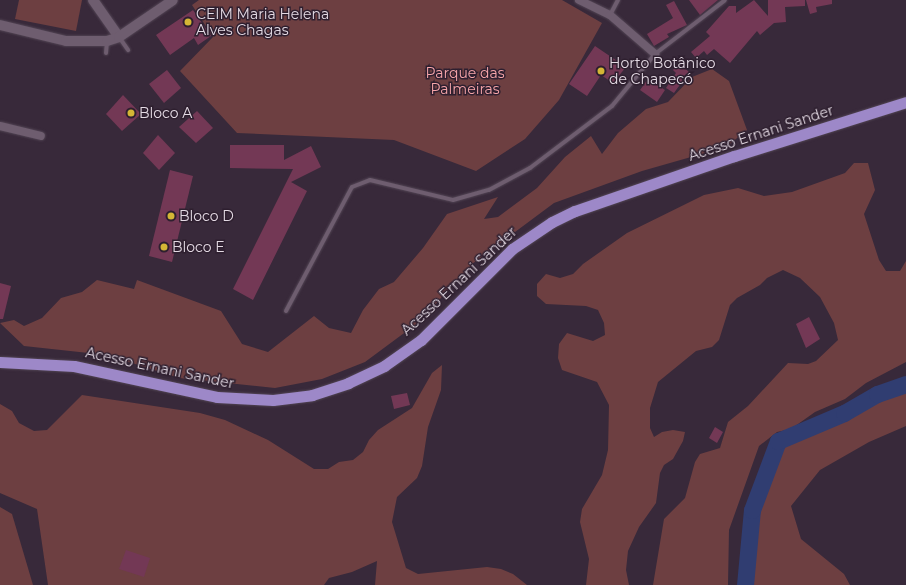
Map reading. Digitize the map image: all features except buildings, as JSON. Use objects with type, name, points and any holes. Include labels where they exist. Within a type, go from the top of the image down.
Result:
[{"type":"highway","name":"Acesso Ernani Sander","points":[[0,362],[47,363],[88,368],[217,397],[273,400],[312,395],[348,383],[384,366],[421,340],[512,249],[552,222],[575,211],[734,156],[906,102]]},
{"type":"street","points":[[93,0],[119,37]]},
{"type":"street","points":[[0,25],[66,41],[107,41],[119,37],[173,0]]},
{"type":"street","points":[[579,0],[610,15],[655,54]]},
{"type":"street","points":[[0,126],[41,136]]},
{"type":"lane","points":[[610,15],[618,0]]},
{"type":"lane","points":[[286,311],[352,187],[370,180],[453,200],[489,190],[530,168],[612,106],[655,54],[725,0]]},
{"type":"lane","points":[[119,37],[128,50]]},
{"type":"lane","points":[[106,52],[107,41]]},
{"type":"green space","points":[[19,0],[82,0],[76,31],[15,19]]},
{"type":"green space","name":"Parque das Palmeiras","points":[[199,0],[562,0],[602,23],[559,100],[525,139],[476,171],[394,140],[237,133],[180,71],[213,37],[192,5]]},
{"type":"green space","points":[[712,69],[729,81],[747,130],[726,147],[642,171],[554,203],[472,264],[419,322],[365,362],[322,379],[275,388],[179,378],[107,355],[24,346],[0,323],[14,320],[24,326],[42,318],[61,298],[82,292],[97,280],[134,289],[137,280],[221,311],[242,344],[268,352],[314,316],[329,328],[351,333],[363,310],[379,289],[394,282],[423,248],[447,214],[498,197],[484,219],[498,217],[537,188],[565,157],[591,136],[602,154],[618,133],[646,109],[668,102],[692,77]]},
{"type":"green space","points":[[854,163],[868,163],[875,190],[864,214],[879,260],[886,271],[900,271],[906,261],[906,362],[866,383],[845,399],[815,412],[791,429],[777,432],[759,446],[729,530],[728,585],[653,585],[664,519],[685,498],[695,462],[700,454],[720,448],[728,422],[748,406],[788,363],[808,364],[816,361],[838,340],[834,323],[820,297],[800,278],[783,270],[767,278],[760,285],[737,298],[730,305],[719,340],[712,347],[696,351],[658,382],[650,408],[650,428],[654,437],[662,432],[673,430],[685,432],[683,441],[673,459],[664,465],[660,473],[656,503],[639,527],[628,551],[626,570],[629,585],[586,585],[589,559],[580,522],[582,509],[602,475],[608,450],[609,405],[597,382],[562,370],[558,358],[559,344],[567,333],[593,341],[605,335],[604,323],[598,310],[586,306],[546,304],[537,296],[537,284],[546,274],[560,278],[573,274],[583,264],[627,233],[704,195],[738,188],[764,196],[792,192],[845,173]]},
{"type":"green space","points":[[442,365],[441,390],[428,427],[422,466],[417,478],[397,497],[392,522],[406,568],[418,574],[487,567],[501,569],[513,574],[527,585],[375,585],[377,561],[352,572],[329,578],[324,585],[48,585],[37,509],[0,493],[0,404],[12,411],[19,423],[34,431],[47,430],[82,395],[200,413],[225,420],[268,440],[314,469],[328,469],[339,462],[353,460],[363,452],[369,440],[378,430],[412,408],[432,373]]},
{"type":"green space","points":[[906,384],[906,426],[869,442],[820,470],[791,506],[801,539],[844,574],[850,585],[745,585],[752,510],[778,441],[844,413],[877,394]]},
{"type":"green space","points":[[0,507],[12,514],[33,585],[0,585]]},
{"type":"waterway","points":[[745,585],[752,510],[778,441],[844,413],[877,394],[906,384]]},
{"type":"place","name":"CEIM Maria Helena Alves Chagas","points":[[188,22]]},
{"type":"place","name":"Horto Botânico de Chapecó","points":[[601,71]]},
{"type":"place","name":"Bloco A","points":[[131,113]]},
{"type":"place","name":"Bloco D","points":[[171,216]]},
{"type":"place","name":"Bloco E","points":[[164,247]]}]
